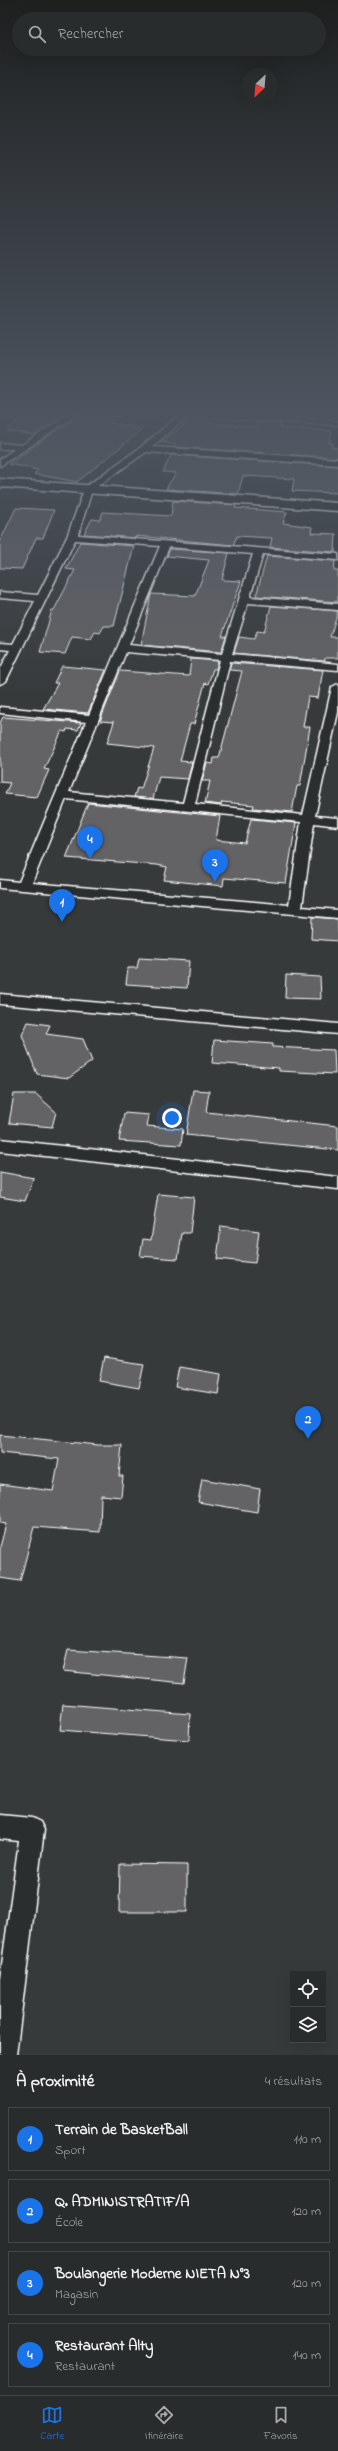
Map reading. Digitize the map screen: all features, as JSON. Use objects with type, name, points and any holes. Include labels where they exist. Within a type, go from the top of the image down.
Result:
[{"type":"street","points":[[0,681],[72,536],[82,507]]},
{"type":"street","points":[[72,536],[338,557]]},
{"type":"street","points":[[24,885],[166,543]]},
{"type":"street","points":[[188,808],[226,657],[259,551]]},
{"type":"street","points":[[0,595],[41,598]]},
{"type":"street","points":[[245,600],[338,607]]},
{"type":"street","points":[[0,646],[16,647]]},
{"type":"street","points":[[122,648],[338,667]]},
{"type":"street","points":[[295,909],[308,819],[325,738],[338,687]]},
{"type":"street","points":[[0,710],[93,719]]},
{"type":"street","points":[[325,738],[338,739]]},
{"type":"street","points":[[61,795],[338,822]]},
{"type":"street","points":[[0,884],[338,914]]},
{"type":"street","points":[[0,999],[338,1029]]},
{"type":"street","points":[[0,1145],[338,1183]]},
{"type":"street","points":[[0,1827],[32,1830],[3,2055]]},
{"type":"building","points":[[172,507],[235,507],[287,512],[283,523],[312,527],[311,533],[336,534],[335,552],[270,547],[272,538],[237,536],[233,545],[136,536],[136,538],[84,534],[92,519],[100,520],[103,512],[171,516]]},
{"type":"building","points":[[16,508],[54,510],[43,538],[36,538],[22,569],[0,568],[0,541]]},
{"type":"building","points":[[80,542],[134,546],[114,626],[104,626],[100,633],[95,632],[91,639],[72,637],[65,654],[40,652],[52,610],[54,610],[75,570],[66,569]]},
{"type":"building","points":[[170,549],[229,553],[222,580],[241,581],[222,636],[226,636],[221,652],[141,645],[151,594],[195,596],[209,560],[167,556]]},
{"type":"building","points":[[267,556],[335,561],[334,571],[338,571],[338,602],[256,596]]},
{"type":"building","points":[[271,606],[338,611],[330,637],[338,637],[338,658],[325,658],[325,661],[234,653],[239,637],[254,639],[257,631],[264,632]]},
{"type":"building","points":[[191,659],[218,661],[216,669],[213,669],[208,684],[205,683],[194,724],[190,724],[180,761],[192,762],[188,779],[159,777],[153,799],[134,797],[137,788],[141,789],[154,748],[107,743],[114,722],[100,721],[120,671],[189,676]]},
{"type":"building","points":[[231,663],[323,670],[318,698],[308,697],[303,727],[310,727],[300,786],[297,786],[292,812],[253,808],[254,805],[222,802],[221,805],[205,803],[210,781],[202,781],[207,763],[213,764],[214,758],[219,758],[242,671],[229,670]]},
{"type":"building","points":[[62,666],[106,670],[88,713],[43,709],[58,683],[54,683]]},
{"type":"building","points":[[3,717],[81,723],[78,730],[67,729],[66,732],[62,731],[44,769],[49,770],[37,797],[5,794],[10,783],[0,782],[0,723]]},
{"type":"building","points":[[88,803],[220,816],[216,840],[245,843],[251,819],[296,823],[286,883],[224,878],[223,886],[164,880],[167,867],[66,858]]},
{"type":"building","points":[[312,917],[338,919],[338,941],[311,939]]},
{"type":"building","points":[[139,958],[189,961],[187,988],[126,984],[128,968],[137,968]]},
{"type":"building","points":[[286,975],[320,977],[321,999],[285,998]]},
{"type":"building","points":[[28,1022],[50,1025],[46,1034],[83,1039],[92,1061],[69,1078],[37,1074],[22,1035]]},
{"type":"building","points":[[214,1040],[273,1044],[273,1047],[334,1050],[335,1074],[279,1071],[279,1068],[212,1063]]},
{"type":"building","points":[[193,1090],[209,1091],[206,1112],[338,1126],[338,1150],[186,1135]]},
{"type":"building","points":[[14,1094],[36,1094],[56,1112],[52,1127],[9,1123]]},
{"type":"building","points":[[124,1113],[149,1115],[147,1126],[183,1129],[181,1145],[119,1141]]},
{"type":"building","points":[[0,1172],[34,1178],[25,1201],[0,1197]]},
{"type":"building","points":[[158,1194],[194,1197],[190,1233],[182,1233],[178,1259],[140,1256],[143,1239],[151,1240]]},
{"type":"building","points":[[221,1226],[259,1231],[255,1263],[217,1259]]},
{"type":"building","points":[[104,1358],[144,1364],[139,1388],[99,1381]]},
{"type":"building","points":[[179,1367],[221,1374],[218,1394],[175,1387]]},
{"type":"building","points":[[0,1435],[98,1445],[122,1445],[119,1476],[123,1476],[121,1497],[101,1495],[100,1532],[34,1527],[20,1581],[0,1578],[0,1547],[6,1524],[0,1523],[0,1484],[53,1491],[59,1459],[0,1453]]},
{"type":"building","points":[[202,1479],[260,1489],[257,1512],[198,1502]]},
{"type":"building","points":[[68,1650],[188,1658],[184,1683],[63,1671]]},
{"type":"building","points":[[63,1704],[190,1714],[189,1740],[60,1730]]},
{"type":"building","points":[[120,1864],[187,1865],[187,1912],[119,1912]]},
{"type":"place","name":"Restaurant Alty","points":[[90,859]]},
{"type":"place","name":"Boulangerie Moderne NIETA N°3","points":[[215,882]]},
{"type":"place","name":"Terrain de BasketBall","points":[[62,922]]},
{"type":"place","name":"Q. ADMINISTRATIF/A","points":[[308,1439]]}]
